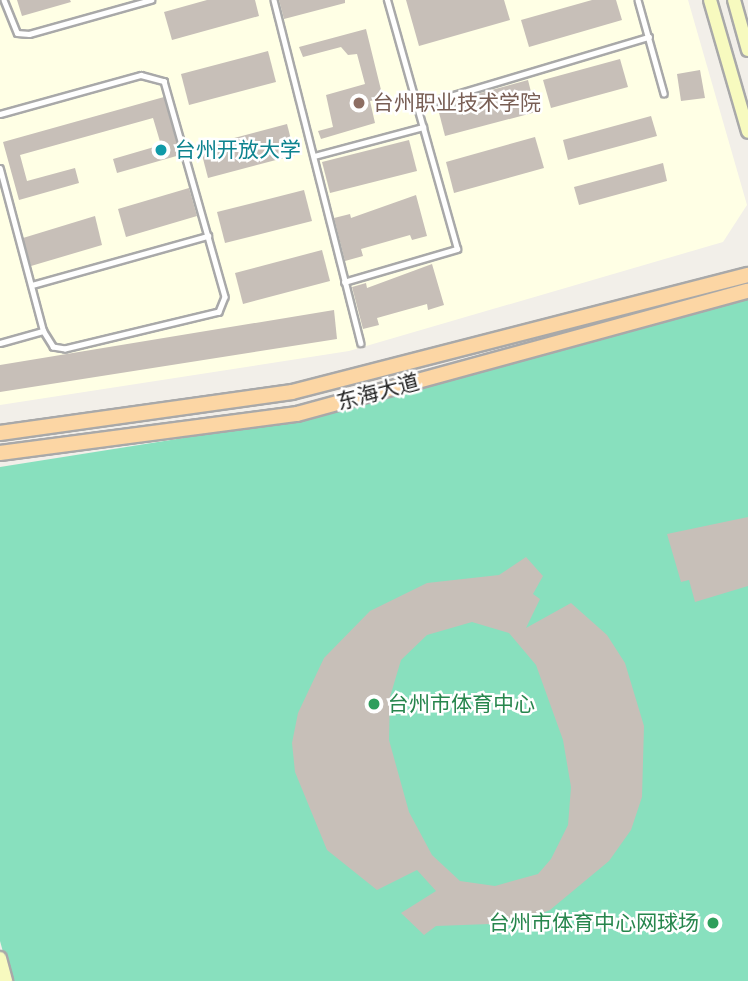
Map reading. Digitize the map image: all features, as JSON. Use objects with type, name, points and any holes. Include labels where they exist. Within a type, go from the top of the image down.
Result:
[{"type":"main road","points":[[710,0],[748,132]]},
{"type":"main road","points":[[734,0],[748,50]]},
{"type":"main road","name":"东海大道","points":[[0,433],[292,391],[748,275]]},
{"type":"main road","name":"东海大道","points":[[0,453],[297,414],[748,291]]},
{"type":"main road","points":[[0,958],[6,981]]},
{"type":"lane","points":[[4,0],[17,33],[29,34],[151,0]]},
{"type":"lane","points":[[274,0],[361,343]]},
{"type":"lane","points":[[344,282],[457,249],[387,0]]},
{"type":"lane","points":[[638,0],[664,93]]},
{"type":"lane","points":[[417,106],[649,37]]},
{"type":"lane","points":[[0,114],[154,74],[164,81],[225,297],[219,312],[65,349],[53,347],[43,331],[0,169]]},
{"type":"lane","points":[[314,156],[423,127]]},
{"type":"lane","points":[[32,285],[208,236]]},
{"type":"lane","points":[[0,343],[43,331]]},
{"type":"shaded area","name":"台州职业技术学院","points":[[0,0],[688,0],[747,205],[723,242],[349,351],[0,405]]},
{"type":"green space","name":"台州市体育中心","points":[[748,297],[748,981],[11,981],[0,941],[0,467],[323,416]]},
{"type":"building","points":[[17,0],[70,0],[71,2],[22,16]]},
{"type":"building","points":[[207,0],[255,0],[259,16],[172,40],[164,12]]},
{"type":"building","points":[[279,0],[345,0],[345,3],[284,19]]},
{"type":"building","points":[[406,0],[504,0],[510,20],[419,46]]},
{"type":"building","points":[[592,0],[616,0],[622,20],[529,47],[521,20]]},
{"type":"building","points":[[366,29],[383,98],[370,101],[375,123],[321,139],[318,131],[333,127],[326,95],[365,84],[357,54],[348,55],[341,47],[303,57],[299,47]]},
{"type":"building","points":[[268,51],[276,82],[189,105],[181,74]]},
{"type":"building","points":[[620,59],[628,87],[551,108],[543,80]]},
{"type":"building","points":[[700,70],[705,98],[681,101],[677,74]]},
{"type":"building","points":[[528,80],[536,112],[445,136],[437,105]]},
{"type":"building","name":"台州开放大学","points":[[164,97],[180,155],[117,173],[113,159],[161,145],[153,118],[20,155],[27,181],[75,168],[79,183],[19,200],[3,142]]},
{"type":"building","points":[[651,116],[657,136],[568,160],[563,140]]},
{"type":"building","points":[[287,124],[295,155],[208,178],[200,147]]},
{"type":"building","points":[[535,137],[544,168],[454,193],[446,162]]},
{"type":"building","points":[[409,140],[417,171],[330,193],[322,162]]},
{"type":"building","points":[[663,163],[667,181],[579,205],[574,187]]},
{"type":"building","points":[[189,188],[197,216],[126,237],[118,209]]},
{"type":"building","points":[[304,190],[312,221],[225,243],[217,212]]},
{"type":"building","points":[[416,195],[427,236],[412,240],[410,235],[361,249],[363,256],[345,261],[334,218],[350,214],[351,218]]},
{"type":"building","points":[[95,216],[102,245],[31,266],[23,238]]},
{"type":"building","points":[[322,250],[330,281],[243,304],[235,273]]},
{"type":"building","points":[[432,264],[444,305],[428,310],[427,304],[377,318],[379,325],[363,329],[352,287],[366,283],[367,288]]},
{"type":"building","points":[[334,310],[337,339],[0,392],[0,365]]},
{"type":"building","points":[[748,517],[748,586],[695,602],[689,580],[681,582],[667,534]]},
{"type":"building","name":"台州市体育中心","points":[[526,557],[543,576],[533,594],[540,599],[526,628],[571,603],[607,635],[625,663],[644,726],[642,797],[631,830],[609,861],[550,910],[517,923],[436,926],[424,935],[401,913],[436,891],[417,870],[377,890],[327,850],[295,772],[292,743],[298,713],[324,658],[370,611],[427,583],[499,575]],"holes":[[[472,622],[509,633],[536,665],[563,740],[571,787],[568,825],[551,859],[538,874],[495,886],[460,881],[432,855],[409,812],[389,740],[390,697],[401,660],[427,635]]]},
{"type":"place","name":"台州职业技术学院","points":[[359,103]]},
{"type":"place","name":"台州开放大学","points":[[161,150]]},
{"type":"place","name":"台州市体育中心","points":[[374,704]]},
{"type":"place","name":"台州市体育中心网球场","points":[[713,923]]}]
